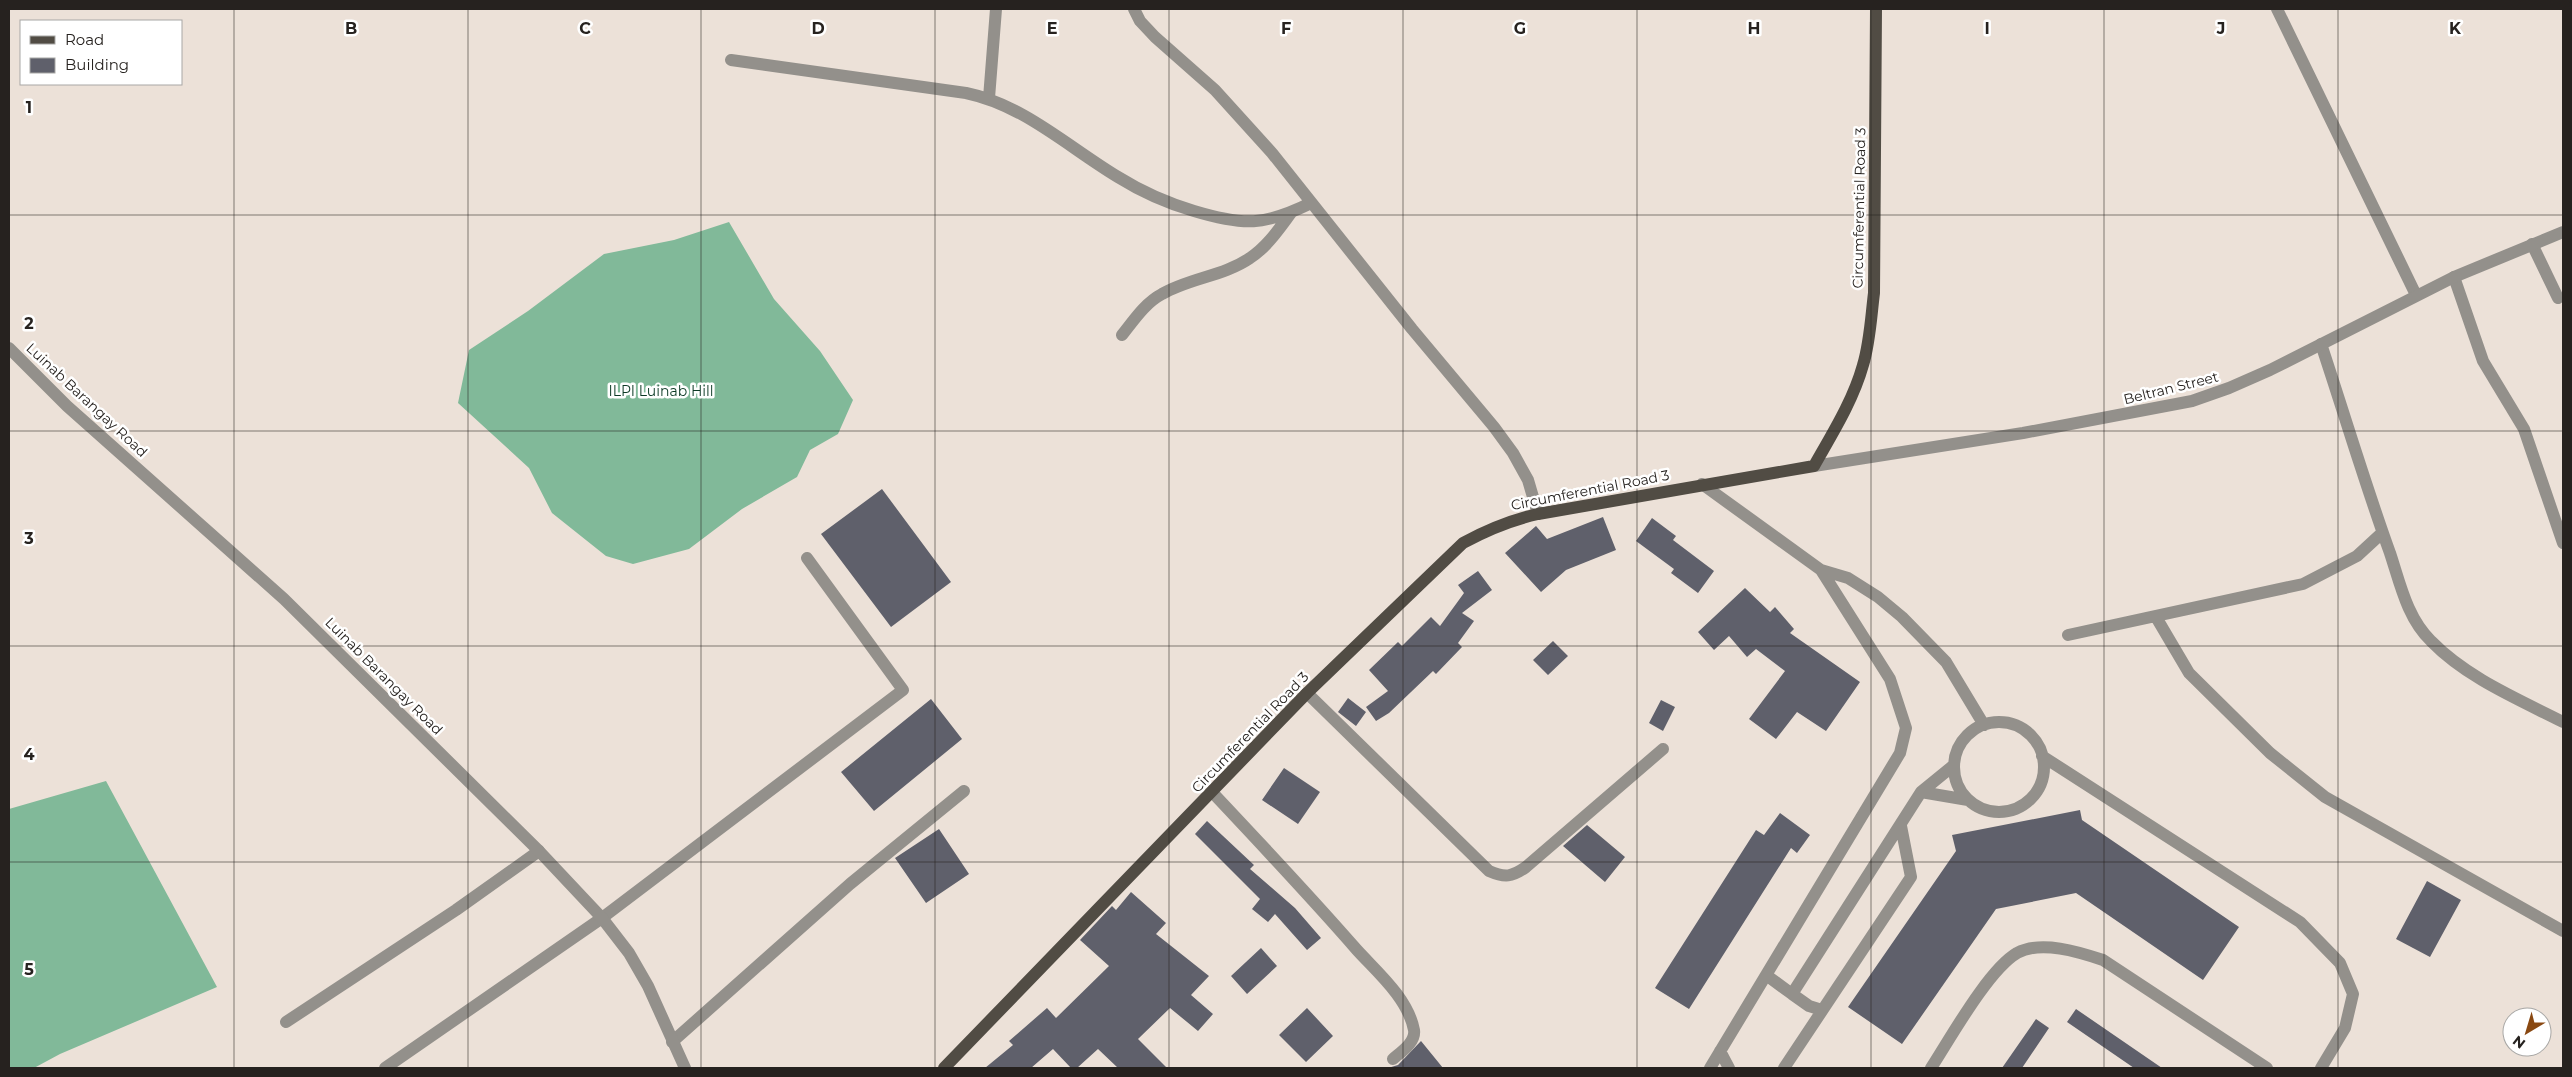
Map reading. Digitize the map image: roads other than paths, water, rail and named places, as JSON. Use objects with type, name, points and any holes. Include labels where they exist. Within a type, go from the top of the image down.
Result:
[{"type":"main road","name":"Circumferential Road 3","points":[[944,1068],[1307,693],[1463,544],[1488,529],[1515,519],[1702,484],[1814,466],[1851,398],[1863,366],[1870,334],[1874,293],[1876,9]]},
{"type":"street","points":[[989,98],[996,9]]},
{"type":"street","points":[[1134,9],[1140,21],[1155,37],[1215,90],[1272,153],[1406,322],[1494,427],[1514,453],[1528,480],[1538,514]]},
{"type":"street","points":[[2277,9],[2416,295]]},
{"type":"street","points":[[731,60],[966,93],[989,98],[1026,116],[1118,178],[1171,204],[1223,220],[1240,222],[1266,220],[1311,203]]},
{"type":"street","points":[[1122,335],[1148,303],[1162,294],[1238,266],[1251,258],[1278,230],[1292,211]]},
{"type":"street","name":"Beltran Street","points":[[1814,466],[2042,430],[2192,401],[2229,388],[2454,277],[2563,232]]},
{"type":"street","points":[[2532,244],[2558,298]]},
{"type":"street","points":[[2454,277],[2483,361],[2524,430],[2563,543]]},
{"type":"street","points":[[2321,344],[2382,533],[2414,621],[2430,641],[2452,660],[2489,684],[2563,722]]},
{"type":"street","name":"Luinab Barangay Road","points":[[9,348],[67,406],[284,599],[539,851],[602,918],[629,953],[648,986],[685,1068]]},
{"type":"street","points":[[1702,484],[1821,570],[1848,578],[1878,597],[1902,617],[1946,662],[1984,725]]},
{"type":"street","points":[[2068,635],[2156,618],[2303,584],[2357,556],[2382,533]]},
{"type":"street","points":[[385,1068],[459,1014],[602,918],[903,690],[808,558]]},
{"type":"street","points":[[1710,1068],[1900,753],[1906,728],[1890,679],[1821,570]]},
{"type":"street","points":[[2156,618],[2189,673],[2270,753],[2326,797],[2563,931]]},
{"type":"street","points":[[1307,693],[1488,871],[1503,877],[1514,875],[1526,867],[1663,749]]},
{"type":"street","points":[[1999,722],[2020,728],[2036,743],[2042,756],[2044,770],[2040,784],[2033,797],[2022,806],[2008,811],[1994,812],[1980,808],[1968,800],[1957,784],[1954,765],[1958,748],[1969,734],[1984,725],[1999,722]]},
{"type":"street","points":[[2042,756],[2300,922],[2340,963],[2354,994],[2345,1028],[2321,1068]]},
{"type":"street","points":[[1792,994],[1921,792],[1954,765]]},
{"type":"street","points":[[672,1042],[850,884],[964,791]]},
{"type":"street","points":[[1212,792],[1334,923],[1399,997],[1409,1016],[1414,1032],[1412,1042],[1393,1059]]},
{"type":"street","points":[[1921,792],[1968,800]]},
{"type":"street","points":[[1784,1068],[1911,877],[1901,826]]},
{"type":"street","points":[[286,1022],[456,910],[539,851]]},
{"type":"street","points":[[1931,1068],[1994,973],[2018,953],[2045,947],[2075,951],[2102,960],[2267,1068]]},
{"type":"street","points":[[1766,975],[1809,1006],[1822,1010]]},
{"type":"street","points":[[1720,1051],[1729,1068]]},
{"type":"park label","name":"ILPI Luinab Hill","points":[[661,391]]}]
